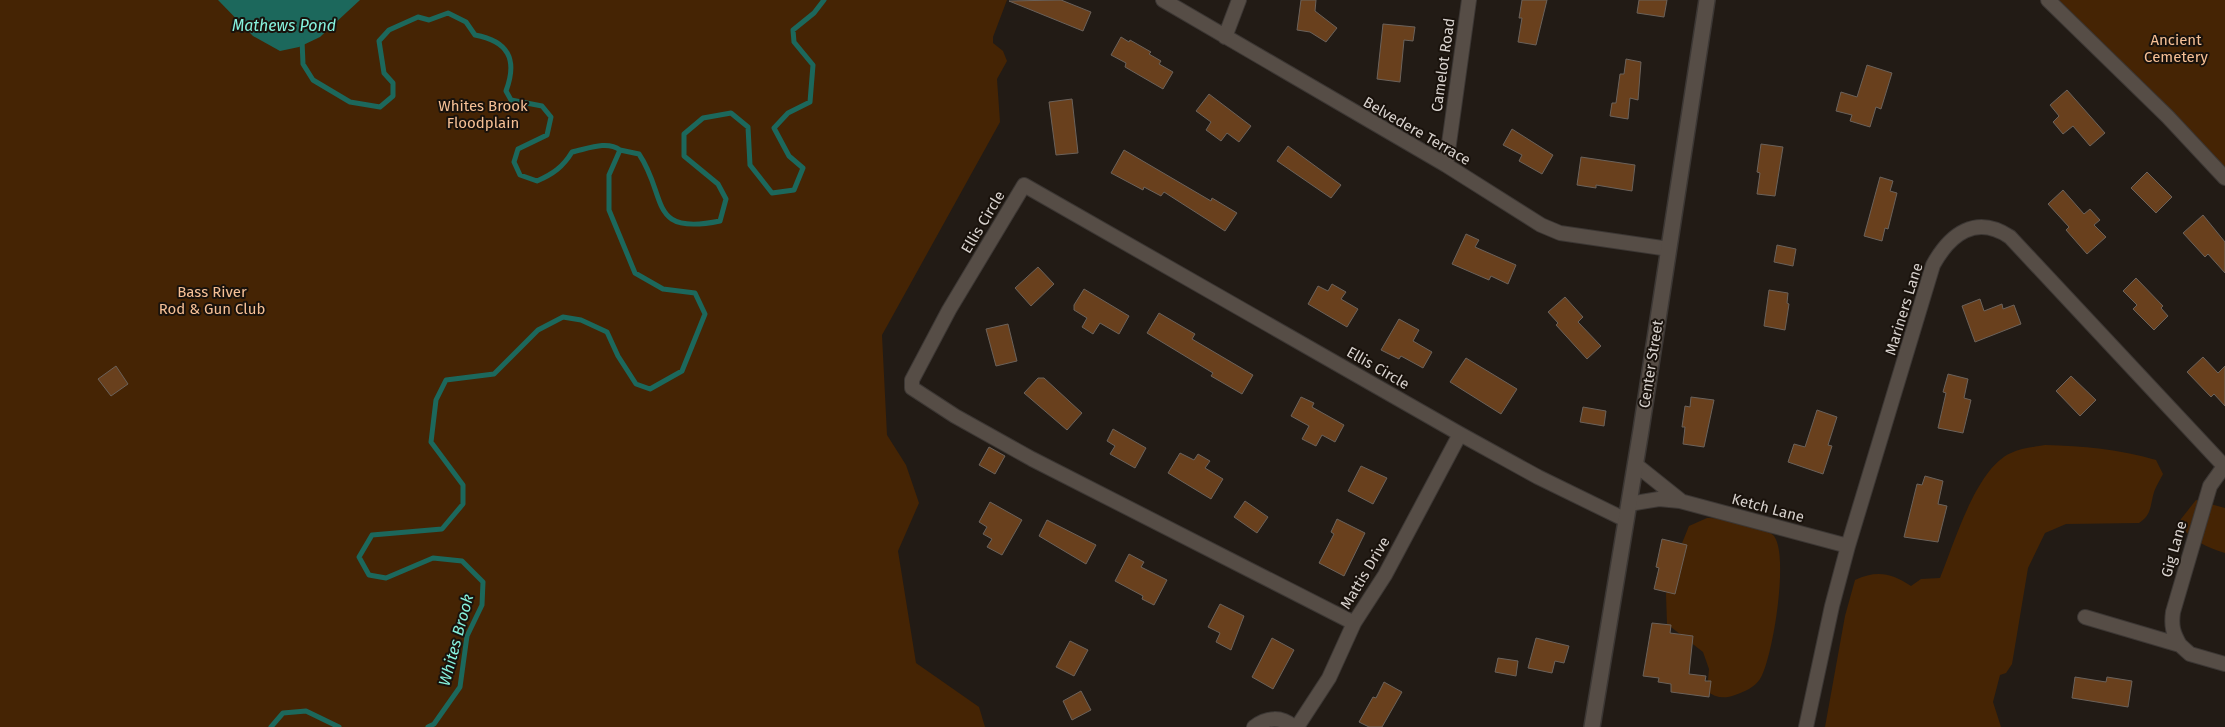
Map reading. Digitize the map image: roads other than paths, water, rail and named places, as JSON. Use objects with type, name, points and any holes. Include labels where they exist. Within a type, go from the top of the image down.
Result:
[{"type":"street","name":"Belvedere Terrace","points":[[1163,0],[1446,165],[1541,225],[1560,233],[1669,250]]},
{"type":"street","points":[[1225,37],[1238,0]]},
{"type":"street","name":"Camelot Road","points":[[1446,165],[1469,0]]},
{"type":"street","name":"Center Street","points":[[1592,727],[1629,504],[1707,0]]},
{"type":"street","points":[[2048,0],[2168,117],[2225,178]]},
{"type":"street","name":"Ellis Circle","points":[[1354,623],[1032,459],[912,388],[912,380],[949,310],[1024,185],[1460,434],[1538,477],[1626,520]]},
{"type":"street","name":"Mariners Lane","points":[[1806,727],[1832,606],[1848,546],[1933,265],[1950,242],[1964,230],[1984,227],[1994,229],[2010,237],[2225,465]]},
{"type":"street","name":"Mattis Drive","points":[[1254,727],[1270,719],[1280,719],[1295,727],[1329,678],[1354,623],[1385,575],[1460,434]]},
{"type":"street","name":"Ketch Lane","points":[[1635,464],[1680,501]]},
{"type":"street","name":"Gig Lane","points":[[2180,645],[2173,634],[2171,624],[2173,612],[2210,486],[2225,465]]},
{"type":"street","name":"Ketch Lane","points":[[1629,504],[1659,499],[1680,501],[1848,546]]},
{"type":"street","points":[[2085,618],[2180,645],[2190,654],[2225,664]]},
{"type":"water","name":"Mathews Pond","points":[[218,0],[360,0],[320,37],[299,47],[280,51],[253,36]]},
{"type":"waterway","name":"Whites Brook","points":[[428,727],[434,724],[460,687],[467,636],[482,605],[483,582],[462,561],[433,558],[386,578],[369,575],[359,557],[372,535],[442,529],[463,504],[463,485],[431,442],[436,400],[446,380],[494,374],[538,330],[563,317],[581,320],[607,332],[618,356],[636,384],[650,389],[682,371],[705,314],[695,293],[663,289],[635,273],[609,210],[609,175],[620,150],[639,154],[648,170],[663,209],[670,218],[681,223],[697,224],[720,221],[726,199],[718,184],[684,156],[684,134],[703,118],[731,113],[748,127],[750,165],[772,193],[794,190],[803,168],[789,156],[774,128],[788,113],[810,102],[813,65],[794,42],[793,30],[814,13],[824,0]]},
{"type":"waterway","points":[[302,40],[303,64],[313,80],[350,102],[380,107],[393,96],[393,83],[384,73],[379,41],[389,30],[418,17],[429,20],[448,13],[466,22],[475,35],[495,42],[507,53],[511,70],[506,91],[511,100],[542,106],[551,117],[547,135],[518,149],[514,162],[520,175],[537,181],[557,170],[572,152],[590,147],[603,145],[620,150]]},
{"type":"waterway","name":"Whites Brook","points":[[271,727],[283,713],[306,711],[339,727]]},
{"type":"park label","name":"Ancient Cemetery","points":[[2176,48]]},
{"type":"park label","name":"Whites Brook Floodplain","points":[[483,114]]},
{"type":"park label","name":"Bass River Rod & Gun Club","points":[[212,300]]}]
